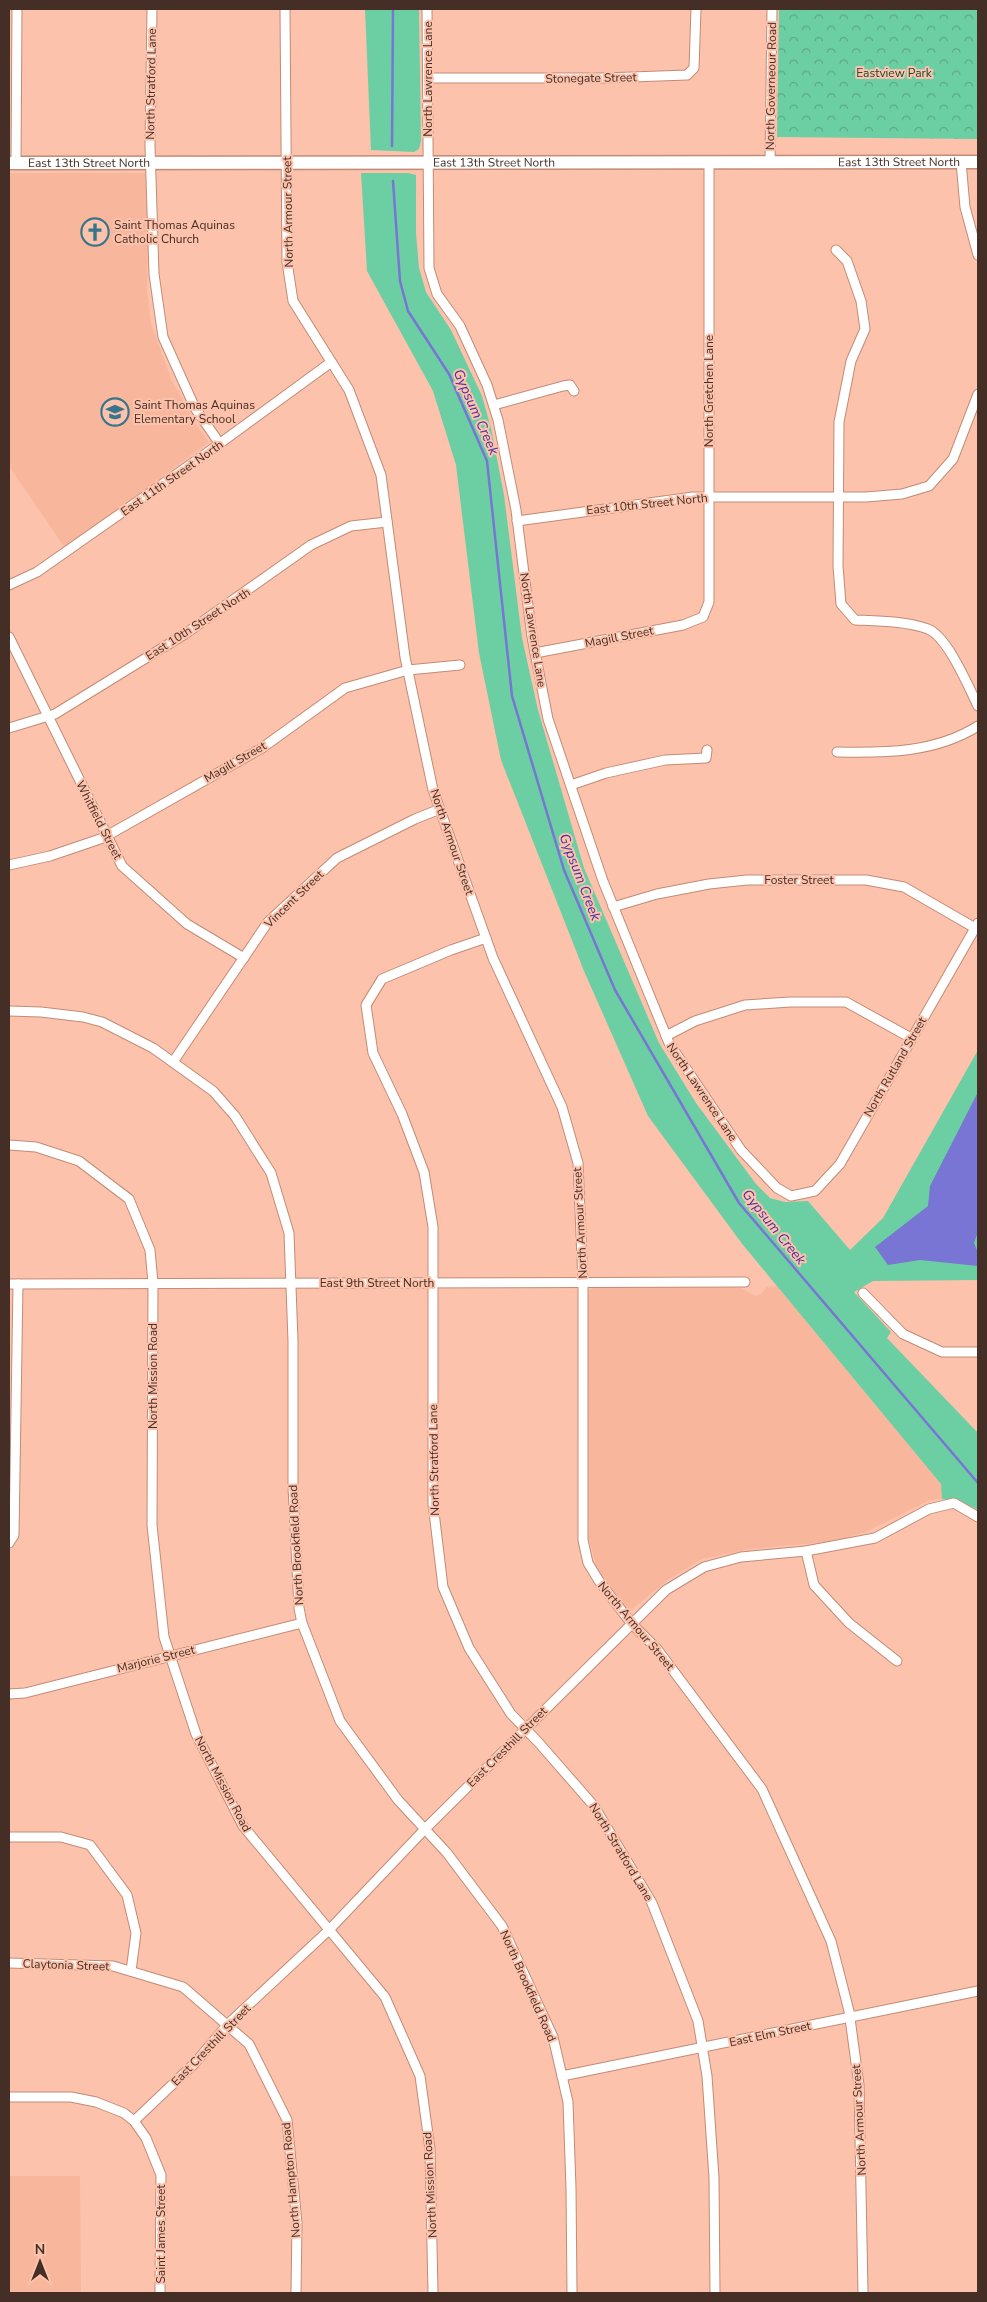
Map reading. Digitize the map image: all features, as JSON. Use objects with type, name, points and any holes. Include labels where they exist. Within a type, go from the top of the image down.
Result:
[{"type":"main road","name":"East 13th Street North","points":[[12,163],[978,162]]},
{"type":"street","points":[[12,163],[17,9]]},
{"type":"street","name":"North Stratford Lane","points":[[152,9],[154,274],[164,337],[196,408],[220,444]]},
{"type":"street","name":"North Armour Street","points":[[285,9],[287,262],[293,300],[330,363],[349,390],[381,475],[408,670],[433,790],[493,958],[562,1107],[578,1163],[583,1282],[584,1540],[588,1563],[598,1581],[631,1622],[658,1649],[762,1789],[831,1941],[849,2018],[858,2085],[864,2293]]},
{"type":"street","name":"North Lawrence Lane","points":[[427,9],[429,268],[437,294],[460,326],[487,385],[498,420],[517,521],[535,653],[548,718],[613,907],[666,1036],[741,1150],[777,1188],[791,1196],[798,1195]]},
{"type":"street","name":"North Governeour Road","points":[[770,163],[772,9]]},
{"type":"street","name":"Stonegate Street","points":[[428,78],[604,78],[687,75],[694,68],[696,10]]},
{"type":"street","points":[[960,162],[965,206],[978,255]]},
{"type":"street","name":"North Gretchen Lane","points":[[703,617],[709,602],[709,163]]},
{"type":"street","points":[[836,250],[847,261],[861,301],[865,329],[851,361],[838,422],[838,566],[841,604],[856,620],[896,622],[930,630],[955,658],[978,706]]},
{"type":"street","name":"East 11th Street North","points":[[9,585],[37,572],[220,444],[330,363]]},
{"type":"street","points":[[494,405],[562,386],[570,385],[574,391]]},
{"type":"street","name":"East 10th Street North","points":[[517,521],[693,497],[838,497],[902,494],[929,486],[953,459],[978,394]]},
{"type":"street","name":"East 10th Street North","points":[[9,728],[55,714],[185,634],[312,545],[351,526],[387,522]]},
{"type":"street","name":"Magill Street","points":[[535,653],[683,625],[703,617]]},
{"type":"street","name":"Whitfield Street","points":[[9,637],[122,866],[187,924],[244,958]]},
{"type":"street","name":"Magill Street","points":[[9,865],[50,856],[106,836],[262,748],[345,688],[408,670],[460,665]]},
{"type":"street","points":[[837,752],[872,753],[921,749],[964,735],[978,726]]},
{"type":"street","points":[[570,785],[606,773],[665,760],[706,758],[707,750]]},
{"type":"street","name":"Vincent Street","points":[[173,1062],[268,922],[337,858],[415,819],[440,809]]},
{"type":"street","name":"Foster Street","points":[[613,907],[658,894],[709,884],[747,880],[866,880],[904,887],[977,926]]},
{"type":"street","name":"North Rutland Street","points":[[798,1195],[815,1190],[840,1164],[977,926]]},
{"type":"street","name":"North Stratford Lane","points":[[486,938],[382,979],[366,1006],[373,1053],[402,1114],[424,1172],[433,1227],[433,1504],[442,1587],[469,1648],[511,1714],[594,1806],[652,1903],[698,2021],[707,2076],[714,2178],[715,2293]]},
{"type":"street","points":[[666,1036],[695,1021],[745,1005],[790,1002],[846,1002],[911,1038]]},
{"type":"street","name":"North Brookfield Road","points":[[9,1011],[41,1012],[83,1017],[102,1022],[153,1048],[213,1091],[235,1116],[271,1173],[289,1233],[292,1283],[293,1487],[299,1608],[302,1624],[340,1721],[398,1800],[447,1853],[502,1926],[553,2037],[568,2102],[572,2293]]},
{"type":"street","name":"North Mission Road","points":[[9,1145],[36,1147],[79,1161],[129,1199],[150,1250],[153,1283],[152,1525],[164,1637],[196,1734],[243,1826],[385,1997],[420,2076],[430,2149],[433,2293]]},
{"type":"street","name":"East 9th Street North","points":[[13,1284],[745,1282]]},
{"type":"street","points":[[9,1543],[14,1535],[12,1426],[13,1284]]},
{"type":"street","points":[[863,1293],[904,1334],[942,1352],[978,1352]]},
{"type":"street","name":"East Cresthill Street","points":[[134,2121],[195,2062],[228,2024],[329,1930],[425,1829],[631,1622],[666,1590],[704,1567],[741,1557],[806,1551],[875,1538],[929,1509],[954,1503],[978,1517]]},
{"type":"street","points":[[806,1551],[814,1585],[848,1624],[897,1661]]},
{"type":"street","name":"Marjorie Street","points":[[9,1694],[25,1693],[170,1655],[302,1624]]},
{"type":"street","points":[[9,1837],[61,1837],[90,1845],[126,1895],[136,1933],[131,1972]]},
{"type":"street","name":"Claytonia Street","points":[[9,1963],[113,1966],[183,1987],[228,2024]]},
{"type":"street","name":"East Elm Street","points":[[562,2076],[978,1990]]},
{"type":"street","name":"North Hampton Road","points":[[228,2024],[249,2044],[287,2120],[297,2223],[296,2293]]},
{"type":"street","points":[[9,2098],[71,2097],[96,2102],[124,2113],[134,2121]]},
{"type":"street","name":"Saint James Street","points":[[134,2121],[146,2138],[161,2175],[160,2293]]},
{"type":"shaded area","points":[[9,173],[149,173],[147,291],[151,324],[172,381],[197,426],[209,442],[65,548],[9,466]]},
{"type":"shaded area","points":[[978,1092],[978,1232],[974,1243],[978,1253],[978,1266],[920,1260],[888,1265],[875,1247],[928,1206],[930,1186]]},
{"type":"shaded area","points":[[777,1286],[941,1484],[942,1499],[930,1500],[866,1532],[835,1541],[751,1549],[702,1559],[669,1579],[631,1610],[626,1609],[606,1585],[597,1569],[589,1538],[588,1296],[590,1290],[595,1287],[741,1288],[755,1296],[761,1294],[767,1287]]},
{"type":"shaded area","points":[[9,2176],[80,2176],[81,2293],[9,2293]]},
{"type":"green space","points":[[365,9],[419,9],[421,141],[419,149],[414,152],[371,150]]},
{"type":"green space","name":"Eastview Park","points":[[779,9],[978,9],[978,139],[777,137]]},
{"type":"green space","points":[[361,173],[408,173],[416,175],[416,233],[419,268],[426,292],[451,330],[482,396],[491,428],[504,495],[522,638],[538,710],[584,868],[659,1043],[696,1103],[756,1184],[770,1198],[785,1202],[808,1201],[850,1250],[883,1218],[978,1050],[978,1280],[873,1281],[854,1292],[891,1332],[887,1338],[978,1433],[978,1510],[962,1502],[942,1499],[941,1484],[743,1245],[648,1116],[584,971],[501,760],[479,653],[456,465],[433,391],[367,271]]},
{"type":"waterway","name":"Gypsum Creek","points":[[392,146],[393,9]]},
{"type":"waterway","name":"Gypsum Creek","points":[[393,181],[400,281],[408,311],[449,374],[487,461],[512,696],[564,870],[615,990],[739,1203],[978,1483]]},
{"type":"place","name":"Saint Thomas Aquinas Catholic Church","points":[[95,232]]},
{"type":"place","name":"Saint Thomas Aquinas Elementary School","points":[[115,412]]}]
